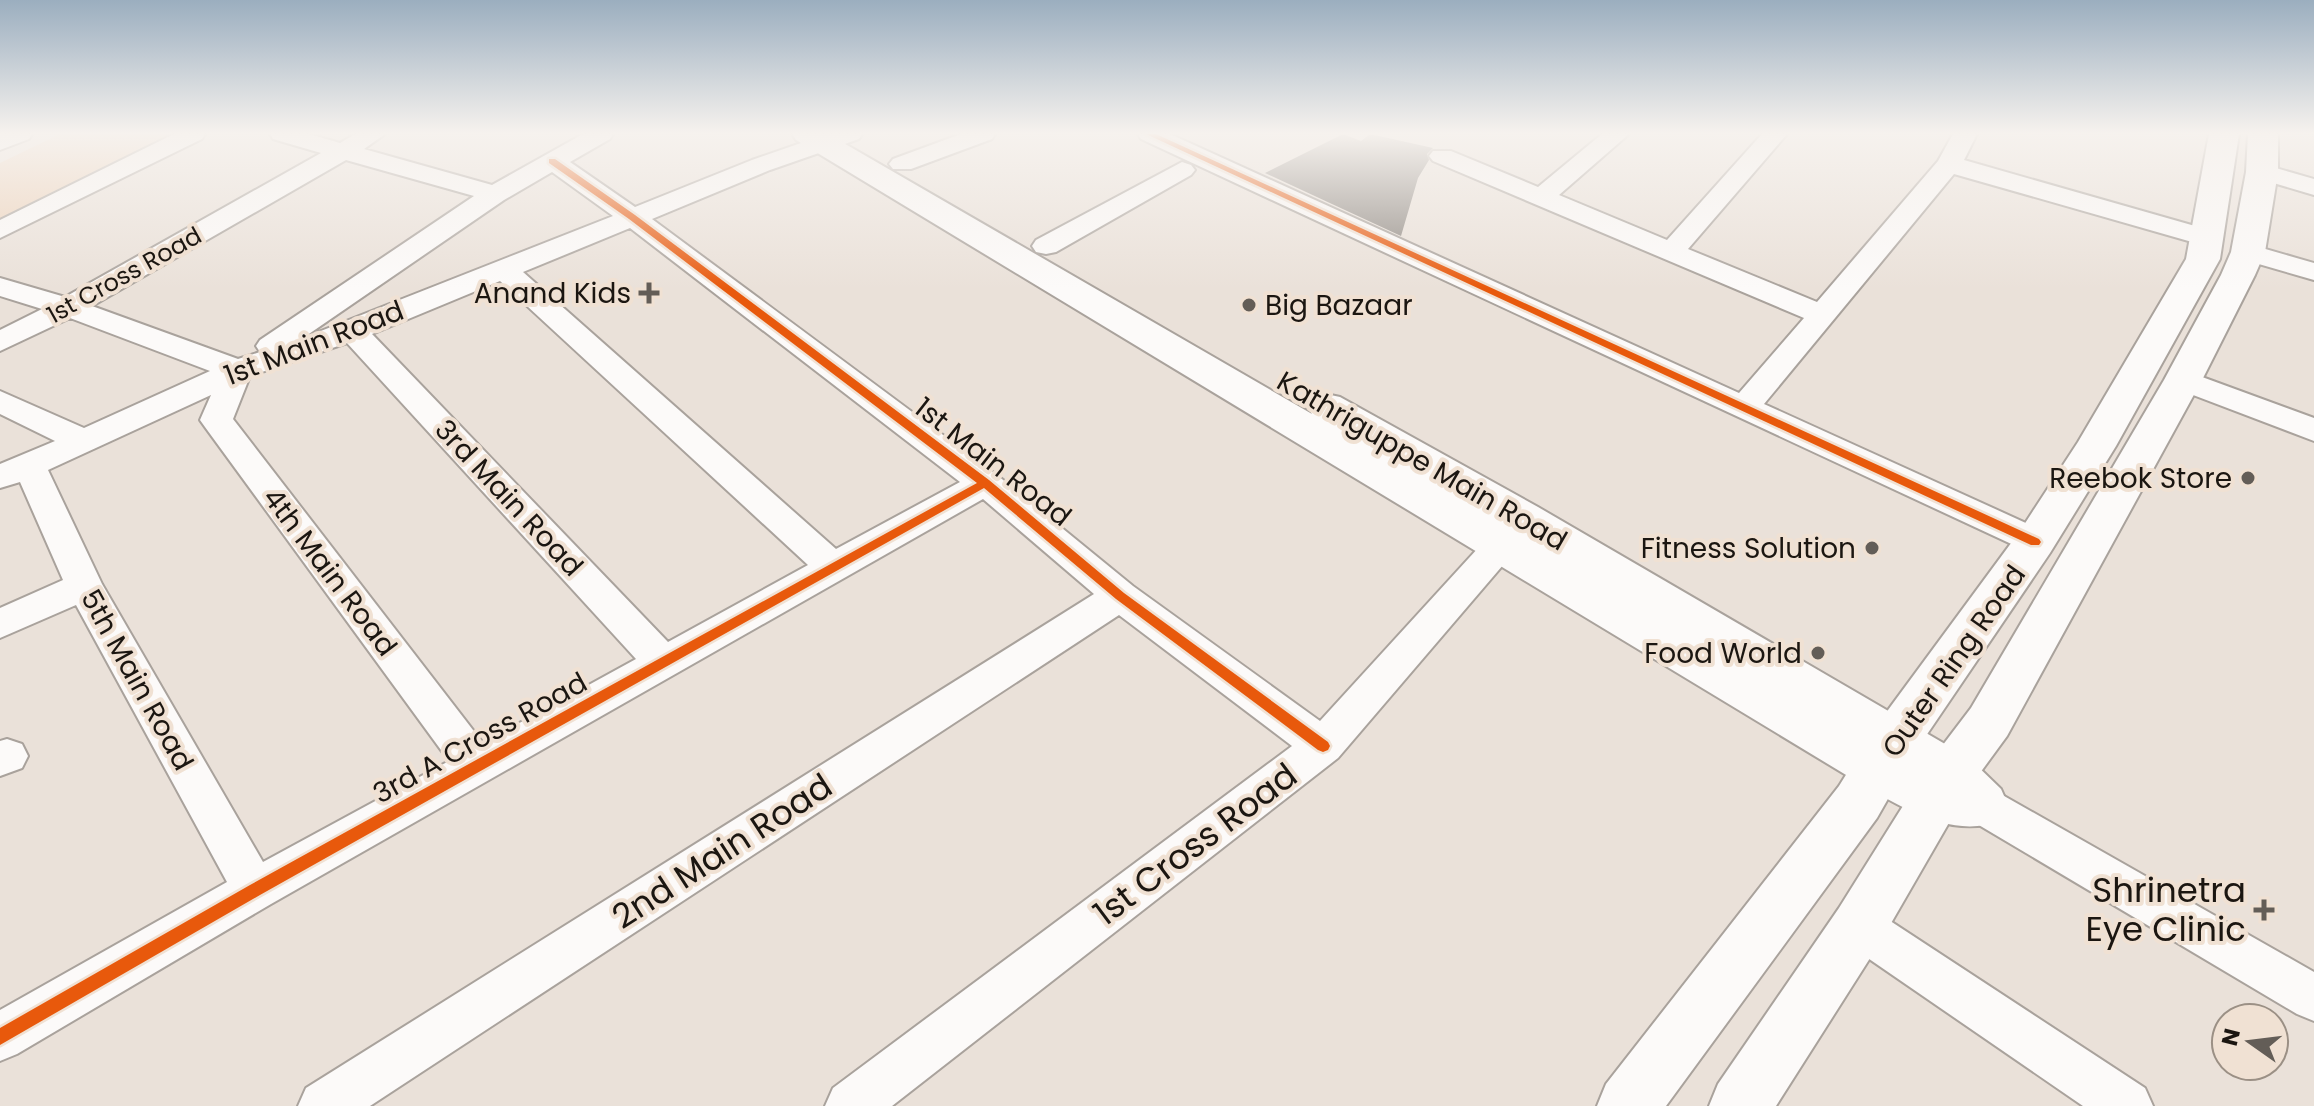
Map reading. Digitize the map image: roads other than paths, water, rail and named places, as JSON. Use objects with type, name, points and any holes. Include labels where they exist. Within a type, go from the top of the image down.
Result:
[{"type":"main road","name":"Kathriguppe Main Road","points":[[907,186],[1503,544],[1887,755]]},
{"type":"main road","name":"Kathriguppe Main Road","points":[[940,186],[1523,518],[1887,755]]},
{"type":"main road","name":"Outer Ring Road","points":[[1628,1106],[1832,837],[2035,542],[2096,446],[2203,259],[2215,186]]},
{"type":"main road","name":"Outer Ring Road","points":[[1740,1106],[1859,926],[1956,793],[1989,722],[2183,380],[2248,252],[2258,186]]},
{"type":"main road","points":[[1887,755],[1956,793]]},
{"type":"street","points":[[0,230],[89,186]]},
{"type":"street","name":"1st Cross Road","points":[[0,342],[282,186]]},
{"type":"street","points":[[465,186],[495,194]]},
{"type":"street","points":[[0,287],[68,307],[237,370],[509,186]]},
{"type":"street","points":[[587,186],[632,217]]},
{"type":"street","name":"1st Main Road","points":[[14,471],[237,370],[353,331],[708,186]]},
{"type":"street","points":[[1046,246],[1154,186]]},
{"type":"street","points":[[1261,186],[2035,542]]},
{"type":"street","points":[[1514,186],[1822,315]]},
{"type":"street","points":[[1541,197],[1555,186]]},
{"type":"street","points":[[1671,252],[1730,186]]},
{"type":"street","points":[[1743,409],[1931,186]]},
{"type":"street","points":[[2024,186],[2206,238]]},
{"type":"street","name":"1st Main Road","points":[[632,217],[985,483],[1120,596],[1323,746]]},
{"type":"street","points":[[2248,252],[2314,272]]},
{"type":"street","points":[[503,269],[835,569]]},
{"type":"street","name":"3rd Main Road","points":[[353,331],[665,664]]},
{"type":"street","name":"4th Main Road","points":[[237,370],[216,420],[477,767]]},
{"type":"street","points":[[2183,380],[2314,430]]},
{"type":"street","points":[[0,401],[83,441]]},
{"type":"street","name":"5th Main Road","points":[[14,471],[84,586],[255,890]]},
{"type":"street","name":"3rd A Cross Road","points":[[0,1037],[255,890],[985,483]]},
{"type":"street","name":"1st Cross Road","points":[[851,1106],[1323,746],[1503,544]]},
{"type":"street","points":[[0,624],[84,586]]},
{"type":"street","name":"2nd Main Road","points":[[324,1106],[1120,596]]},
{"type":"street","points":[[1956,793],[2314,998]]},
{"type":"street","points":[[1859,926],[2127,1106]]},
{"type":"place","name":"Anand Kids","points":[[649,293]]},
{"type":"place","name":"Big Bazaar","points":[[1249,305]]},
{"type":"place","name":"Reebok Store","points":[[2248,478]]},
{"type":"place","name":"Fitness Solution","points":[[1872,548]]},
{"type":"place","name":"Food World","points":[[1818,653]]},
{"type":"place","name":"Shrinetra Eye Clinic","points":[[2264,910]]}]
